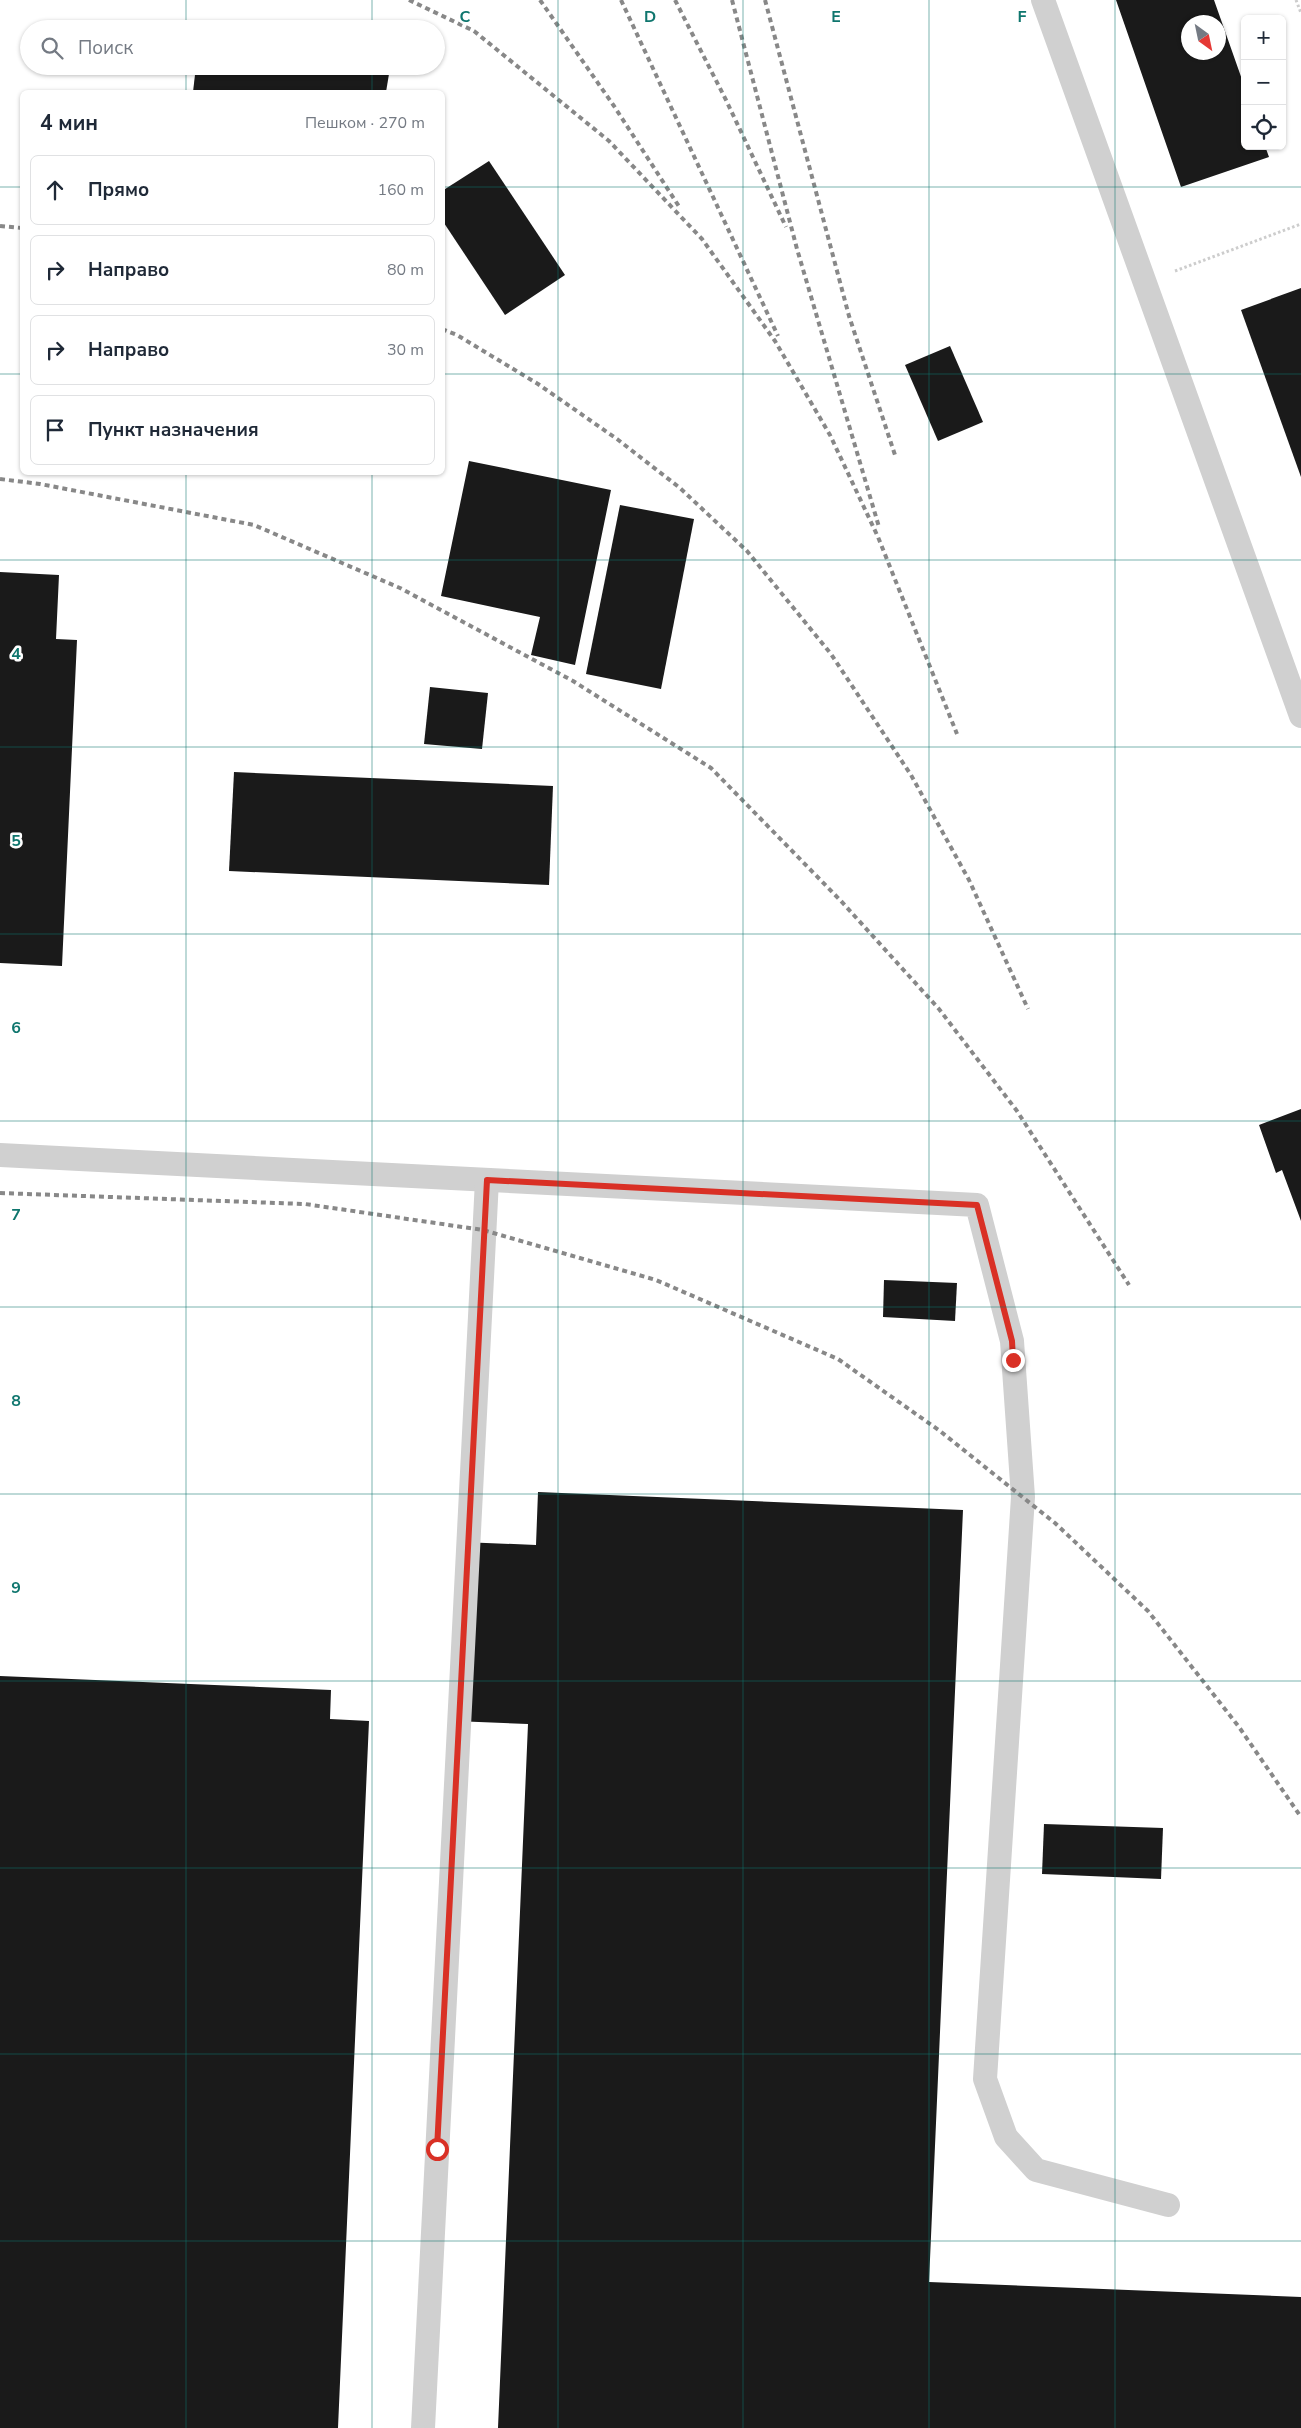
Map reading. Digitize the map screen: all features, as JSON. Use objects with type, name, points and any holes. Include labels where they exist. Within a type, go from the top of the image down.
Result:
[{"type":"lane","points":[[1043,0],[1301,716]]},
{"type":"lane","points":[[0,1155],[977,1205],[1012,1341],[1023,1497],[985,2079],[1006,2137],[1036,2170],[1168,2205]]},
{"type":"lane","points":[[423,2428],[487,1180]]},
{"type":"path","points":[[1296,0],[1301,13]]},
{"type":"path","points":[[1145,282],[1301,224]]},
{"type":"building","points":[[1116,0],[1214,0],[1219,15],[1181,15],[1181,60],[1226,60],[1226,34],[1241,77],[1241,150],[1266,150],[1269,157],[1181,187]]},
{"type":"building","points":[[195,75],[389,75],[386,90],[193,90]]},
{"type":"building","points":[[489,161],[565,275],[505,315],[445,225],[445,189]]},
{"type":"building","points":[[1301,288],[1301,477],[1241,310]]},
{"type":"building","points":[[950,346],[983,422],[938,441],[905,365]]},
{"type":"building","points":[[469,461],[611,490],[575,665],[531,655],[540,617],[441,596]]},
{"type":"building","points":[[620,505],[694,519],[661,689],[586,674]]},
{"type":"building","points":[[0,572],[59,575],[56,639],[77,640],[62,966],[0,963]]},
{"type":"building","points":[[430,687],[488,693],[482,749],[424,744]]},
{"type":"building","points":[[234,772],[553,786],[549,885],[229,871]]},
{"type":"building","points":[[1301,1109],[1301,1221],[1282,1170],[1276,1173],[1259,1125]]},
{"type":"building","points":[[884,1280],[957,1283],[955,1321],[883,1317]]},
{"type":"building","points":[[538,1492],[963,1510],[929,2282],[1301,2297],[1301,2428],[498,2428],[528,1724],[454,1721],[462,1542],[536,1545]]},
{"type":"building","points":[[0,1676],[331,1690],[330,1719],[369,1721],[338,2428],[0,2428]]},
{"type":"building","points":[[1044,1824],[1163,1828],[1161,1879],[1042,1874]]},
{"type":"railway","points":[[409,0],[474,31],[609,141],[702,239],[775,341],[830,435],[878,537],[957,734]]},
{"type":"railway","points":[[540,0],[614,106],[680,208]]},
{"type":"railway","points":[[621,0],[778,336]]},
{"type":"railway","points":[[675,0],[726,100],[786,227]]},
{"type":"railway","points":[[732,0],[797,249],[879,527]]},
{"type":"railway","points":[[765,0],[849,316],[895,455]]},
{"type":"railway","points":[[0,226],[20,228]]},
{"type":"railway","points":[[445,330],[457,335],[538,384],[617,439],[680,488],[747,551],[831,654],[911,775],[969,880],[1028,1009]]},
{"type":"railway","points":[[0,479],[40,484],[254,525],[400,588],[573,681],[711,768],[841,901],[939,1009],[1017,1111],[1129,1285]]},
{"type":"railway","points":[[0,1193],[305,1204],[483,1230],[656,1280],[838,1359],[940,1431],[1055,1523],[1148,1611],[1239,1727],[1301,1817]]},
{"type":"route","points":[[437,2149],[487,1180],[977,1205],[1012,1341],[1013,1360]]}]
